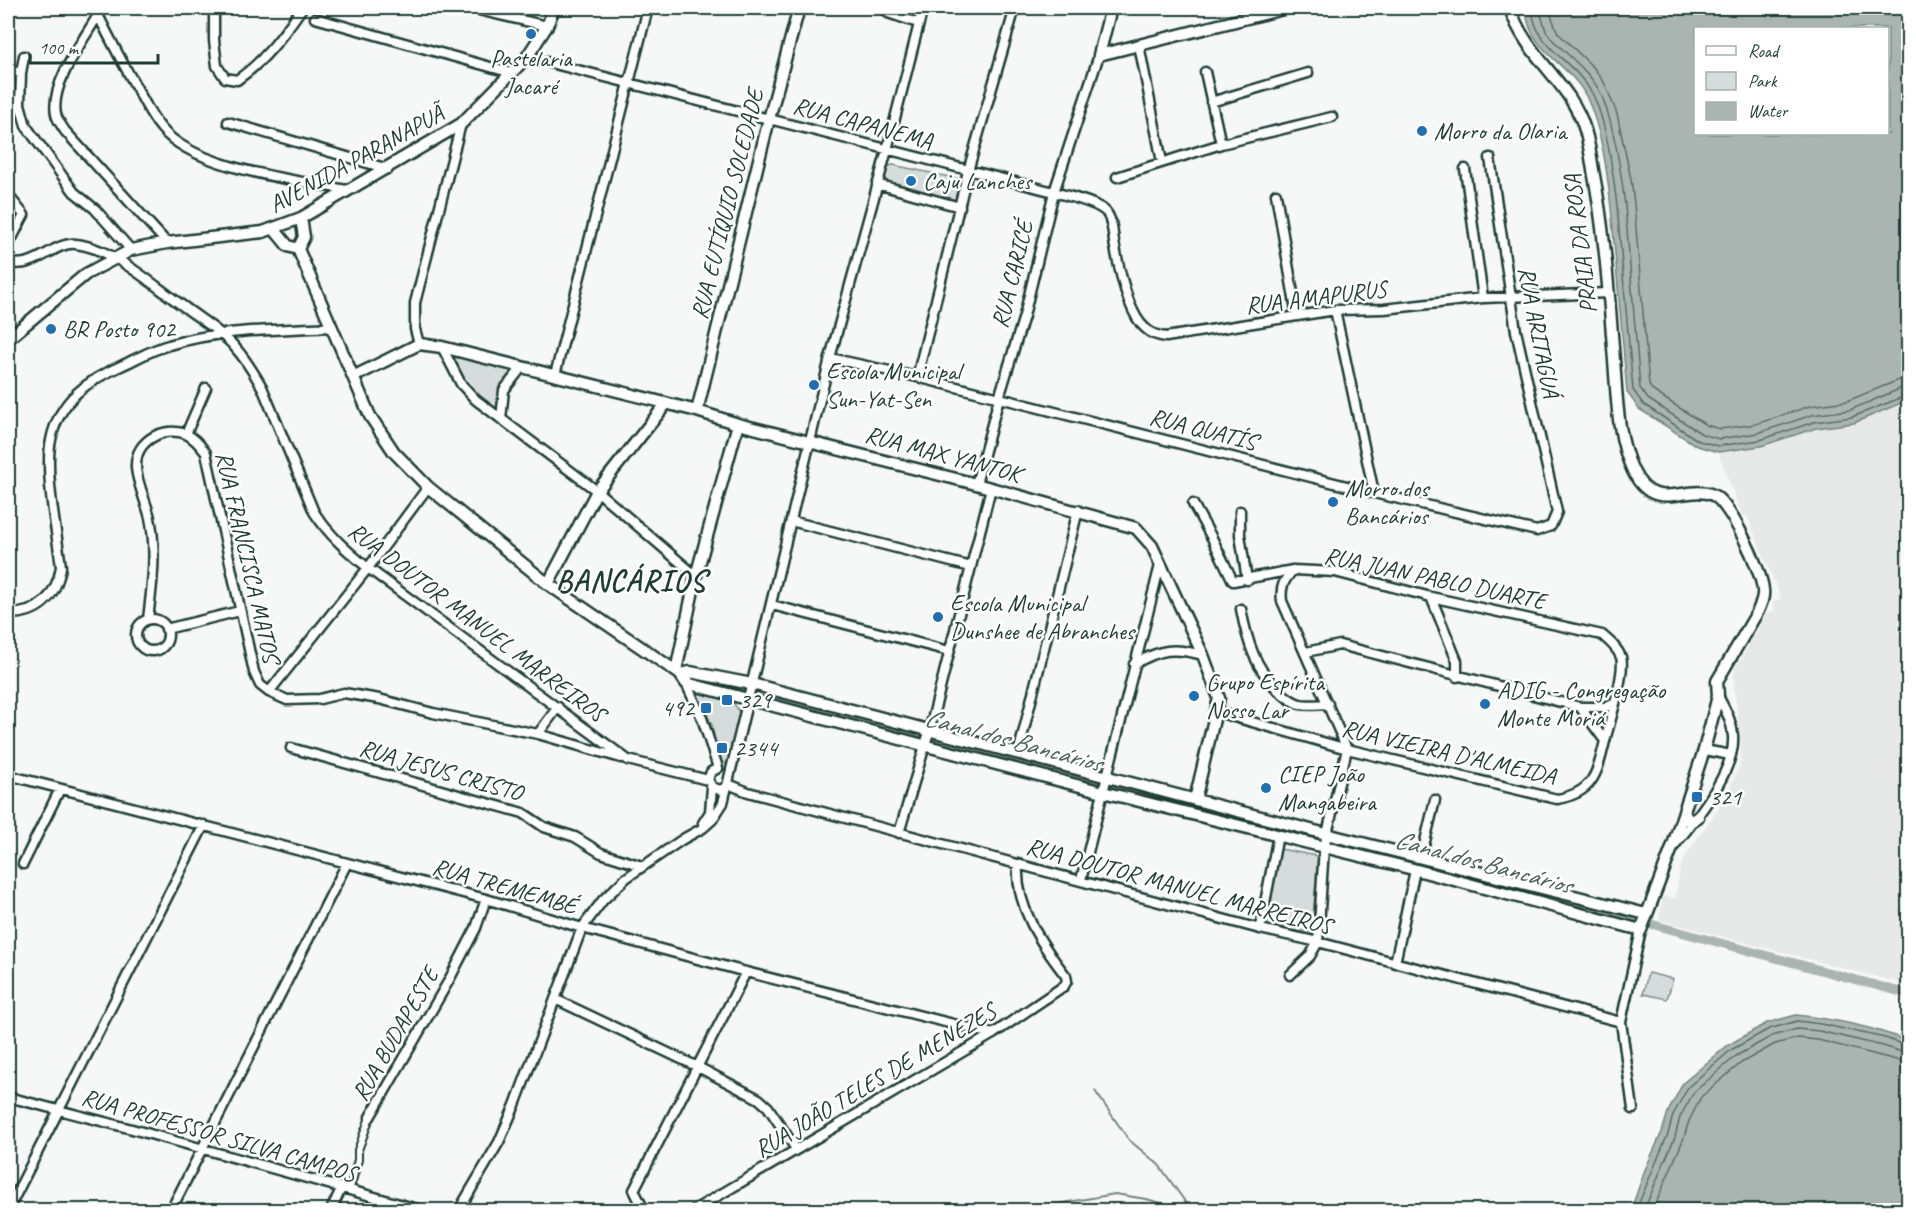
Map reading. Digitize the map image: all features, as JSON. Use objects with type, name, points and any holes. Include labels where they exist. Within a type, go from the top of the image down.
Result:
[{"type":"street","points":[[8,13],[10,8]]},
{"type":"street","points":[[214,8],[217,66],[225,78],[237,80],[251,70],[279,40],[302,8]]},
{"type":"street","points":[[470,8],[547,26]]},
{"type":"street","name":"AVENIDA PARANAPUÃ","points":[[8,339],[86,273],[113,258],[131,250],[167,243],[274,230],[301,218],[347,190],[388,169],[461,124],[527,57],[547,26],[554,8]]},
{"type":"street","points":[[555,375],[648,8]]},
{"type":"street","name":"RUA EUTÍQUIO SOLEDADE","points":[[697,411],[769,118],[799,8]]},
{"type":"street","points":[[883,8],[888,13],[918,23]]},
{"type":"street","points":[[459,1210],[499,1142],[582,928],[603,900],[642,866],[703,828],[723,803],[830,358],[923,8]]},
{"type":"street","points":[[917,377],[968,171],[1015,8]]},
{"type":"street","name":"RUA CARICÉ","points":[[976,484],[1024,316],[1054,192],[1099,54],[1111,8]]},
{"type":"street","points":[[1099,54],[1287,8]]},
{"type":"street","name":"PRAIA DA ROSA","points":[[1510,8],[1519,31],[1528,45],[1578,109],[1586,131],[1599,201],[1619,414],[1633,470],[1638,480],[1650,492],[1672,496],[1704,493],[1721,500],[1730,512],[1761,574],[1764,591],[1762,601],[1717,681],[1718,696]]},
{"type":"street","points":[[97,11],[151,113],[162,130],[182,146],[214,160],[252,171],[347,190]]},
{"type":"street","points":[[97,11],[61,79],[56,100],[56,115],[65,131],[167,243]]},
{"type":"street","points":[[315,18],[512,73]]},
{"type":"street","points":[[1138,45],[1162,162]]},
{"type":"street","points":[[24,56],[20,104],[26,126],[74,192],[95,209],[131,250]]},
{"type":"street","name":"RUA CAPANEMA","points":[[527,57],[1054,192],[1098,206],[1106,212],[1110,221]]},
{"type":"street","points":[[8,70],[21,73]]},
{"type":"street","points":[[1205,72],[1221,144]]},
{"type":"street","points":[[1211,102],[1308,73]]},
{"type":"street","points":[[1117,177],[1221,144],[1332,117]]},
{"type":"street","points":[[228,122],[388,169]]},
{"type":"street","points":[[352,377],[419,344],[415,329],[415,303],[461,124]]},
{"type":"street","name":"RUA ARITAGUÁ","points":[[1491,158],[1516,331],[1557,512]]},
{"type":"street","points":[[1465,169],[1483,298]]},
{"type":"street","points":[[877,184],[960,207]]},
{"type":"street","points":[[1276,194],[1297,316]]},
{"type":"street","points":[[8,195],[24,215],[8,246]]},
{"type":"street","points":[[298,249],[304,237],[301,218]]},
{"type":"street","name":"RUA AMAPURUS","points":[[1110,221],[1119,266],[1135,316],[1144,328],[1154,335],[1166,337],[1335,310],[1384,309],[1483,298],[1608,294]]},
{"type":"street","points":[[274,230],[284,243],[298,249],[370,416],[388,443],[428,488],[548,584],[683,675],[747,699],[925,745],[1105,784],[1195,800],[1645,915]]},
{"type":"street","name":"RUA DOUTOR MANUEL MARREIROS","points":[[8,262],[15,265],[27,263],[74,243],[95,248],[113,258],[222,334],[234,345],[262,387],[314,512],[337,543],[628,760],[710,784]]},
{"type":"street","points":[[1335,310],[1374,493]]},
{"type":"street","points":[[8,614],[17,614],[37,608],[52,595],[59,579],[61,567],[49,466],[50,441],[56,422],[67,403],[80,388],[103,373],[168,345],[222,334],[332,327]]},
{"type":"street","name":"RUA MAX YANTOK","points":[[419,344],[441,347],[697,411],[738,424],[1078,510],[1136,528],[1149,540],[1203,655],[1219,698],[1195,800]]},
{"type":"street","points":[[441,347],[461,384],[476,400],[597,491],[696,576]]},
{"type":"street","name":"RUA QUATÍS","points":[[830,358],[917,377],[1374,493],[1537,531],[1551,526],[1557,512]]},
{"type":"street","points":[[501,419],[504,390],[522,367]]},
{"type":"street","points":[[186,434],[206,388]]},
{"type":"street","points":[[548,584],[597,491],[666,404]]},
{"type":"street","points":[[718,768],[702,718],[683,675],[696,576],[738,424]]},
{"type":"street","name":"RUA FRANCISCA MATOS","points":[[148,619],[153,547],[150,519],[135,466],[140,449],[148,439],[166,432],[186,434],[199,443],[206,453],[254,672],[260,685],[269,692],[287,700],[320,699],[344,693],[538,734],[628,760]]},
{"type":"street","points":[[269,692],[368,568],[428,488]]},
{"type":"street","points":[[899,832],[929,731],[991,488]]},
{"type":"street","points":[[1193,504],[1233,581],[1293,570]]},
{"type":"street","points":[[1018,754],[1078,510]]},
{"type":"street","points":[[1240,511],[1240,535],[1247,580]]},
{"type":"street","points":[[792,521],[971,567]]},
{"type":"street","points":[[1081,880],[1160,565]]},
{"type":"street","name":"RUA JUAN PABLO DUARTE","points":[[1347,749],[1282,601],[1281,589],[1285,579],[1293,570],[1335,572],[1431,597],[1602,635],[1616,648],[1622,658],[1614,704]]},
{"type":"street","points":[[1431,597],[1457,662],[1457,677]]},
{"type":"street","points":[[772,605],[949,651]]},
{"type":"street","points":[[1241,609],[1247,641],[1257,665],[1274,686],[1288,698],[1300,704],[1328,704]]},
{"type":"street","points":[[166,629],[240,611]]},
{"type":"street","points":[[148,619],[161,622],[166,629],[167,638],[163,646],[155,650],[142,647],[137,640],[136,631],[148,619]]},
{"type":"street","points":[[1306,652],[1340,645],[1580,708],[1604,707],[1614,704]]},
{"type":"street","points":[[1134,664],[1152,654],[1168,649],[1185,650],[1203,655]]},
{"type":"street","points":[[683,675],[752,684],[1018,754],[1105,784],[1278,836],[1641,929]]},
{"type":"street","points":[[1633,1109],[1622,1022],[1641,929],[1672,849],[1704,750],[1718,696]]},
{"type":"street","points":[[1672,849],[1698,817],[1721,778],[1731,755],[1733,738],[1731,724],[1718,696]]},
{"type":"street","name":"RUA VIEIRA D'ALMEIDA","points":[[1217,712],[1347,749],[1557,799],[1572,797],[1586,788],[1597,774],[1614,704]]},
{"type":"street","points":[[538,734],[558,707]]},
{"type":"street","points":[[1580,708],[1605,741]]},
{"type":"street","name":"RUA JESUS CRISTO","points":[[291,748],[523,813],[544,827],[575,837],[601,853],[642,866]]},
{"type":"street","points":[[1290,975],[1310,956],[1318,942],[1324,847],[1347,749]]},
{"type":"street","points":[[1704,750],[1731,755]]},
{"type":"street","points":[[695,833],[710,812],[711,772],[718,768],[726,770],[729,782]]},
{"type":"street","name":"RUA TREMEMBÉ","points":[[8,775],[486,899],[582,928],[746,972],[993,1034]]},
{"type":"street","points":[[710,784],[720,790],[729,782]]},
{"type":"street","name":"RUA DOUTOR MANUEL MARREIROS","points":[[729,782],[748,792],[1260,929],[1318,942],[1622,1022]]},
{"type":"street","points":[[23,864],[60,789]]},
{"type":"street","points":[[1421,858],[1435,800]]},
{"type":"street","points":[[1684,812],[1688,820],[1698,817]]},
{"type":"street","points":[[8,1210],[204,825]]},
{"type":"street","points":[[1260,929],[1278,836]]},
{"type":"street","points":[[171,1210],[346,863]]},
{"type":"street","name":"RUA JOÃO TELES DE MENEZES","points":[[694,1210],[993,1034],[1064,986],[1067,981],[1066,975],[1043,947],[1020,893],[1017,877],[1018,864]]},
{"type":"street","points":[[1395,963],[1415,870]]},
{"type":"street","name":"RUA BUDAPESTE","points":[[331,1210],[345,1190],[358,1160],[358,1150],[370,1117],[448,982],[476,928],[486,899]]},
{"type":"street","points":[[644,1210],[634,1190],[746,972]]},
{"type":"street","points":[[555,999],[698,1067],[764,1102],[796,1149]]},
{"type":"street","name":"RUA PROFESSOR SILVA CAMPOS","points":[[8,1097],[421,1210]]},
{"type":"shaded area","points":[[1908,400],[1908,985],[1659,920],[1663,896],[1675,899],[1680,868],[1688,852],[1723,802],[1740,765],[1741,742],[1734,671],[1766,614],[1775,610],[1772,602],[1781,598],[1747,515],[1742,516],[1718,452],[1761,446],[1816,428],[1854,423]]},
{"type":"green space","points":[[893,165],[959,179],[963,183],[957,203],[884,182],[888,166]]},
{"type":"green space","points":[[456,356],[503,366],[512,371],[500,390],[496,412],[484,404],[453,364]]},
{"type":"green space","points":[[704,692],[731,701],[735,704],[739,715],[728,764],[719,762],[712,725],[698,697]]},
{"type":"green space","points":[[1280,849],[1318,856],[1312,933],[1265,924]]},
{"type":"green space","points":[[1648,973],[1673,979],[1667,999],[1643,994]]},
{"type":"water","points":[[1526,8],[1908,8],[1908,400],[1854,423],[1816,428],[1761,446],[1718,452],[1697,446],[1639,409],[1627,392],[1611,207],[1606,165],[1597,124],[1580,86],[1534,36],[1528,23]]},
{"type":"water","points":[[1796,1015],[1853,1024],[1908,1041],[1908,1210],[1631,1210],[1668,1112],[1683,1083],[1728,1045],[1767,1023]]},
{"type":"waterway","name":"Canal dos Bancários","points":[[769,698],[921,739],[1640,921],[1908,994]]},
{"type":"waterway","points":[[1095,1091],[1129,1140],[1159,1165],[1191,1210]]},
{"type":"waterway","points":[[1022,1210],[1115,1194],[1146,1199],[1187,1210]]},
{"type":"place","name":"Pastelaria Jacaré","points":[[531,34]]},
{"type":"place","name":"Morro da Olaria","points":[[1422,131]]},
{"type":"place","name":"Caju Lanches","points":[[911,181]]},
{"type":"place","name":"BR Posto 902","points":[[51,329]]},
{"type":"place","name":"Escola Municipal Sun-Yat-Sen","points":[[814,385]]},
{"type":"place","name":"Morro dos Bancários","points":[[1333,502]]},
{"type":"place","name":"Escola Municipal Dunshee de Abranches","points":[[938,617]]},
{"type":"place","name":"Grupo Espírita Nosso Lar","points":[[1194,696]]},
{"type":"place","name":"329","points":[[727,700]]},
{"type":"place","name":"ADIG - Congregação Monte Moriá","points":[[1485,704]]},
{"type":"place","name":"492","points":[[706,708]]},
{"type":"place","name":"2344","points":[[722,748]]},
{"type":"place","name":"CIEP João Mangabeira","points":[[1266,788]]},
{"type":"place","name":"321","points":[[1697,797]]},
{"type":"district","name":"BANCÁRIOS","points":[[631,581]]}]
